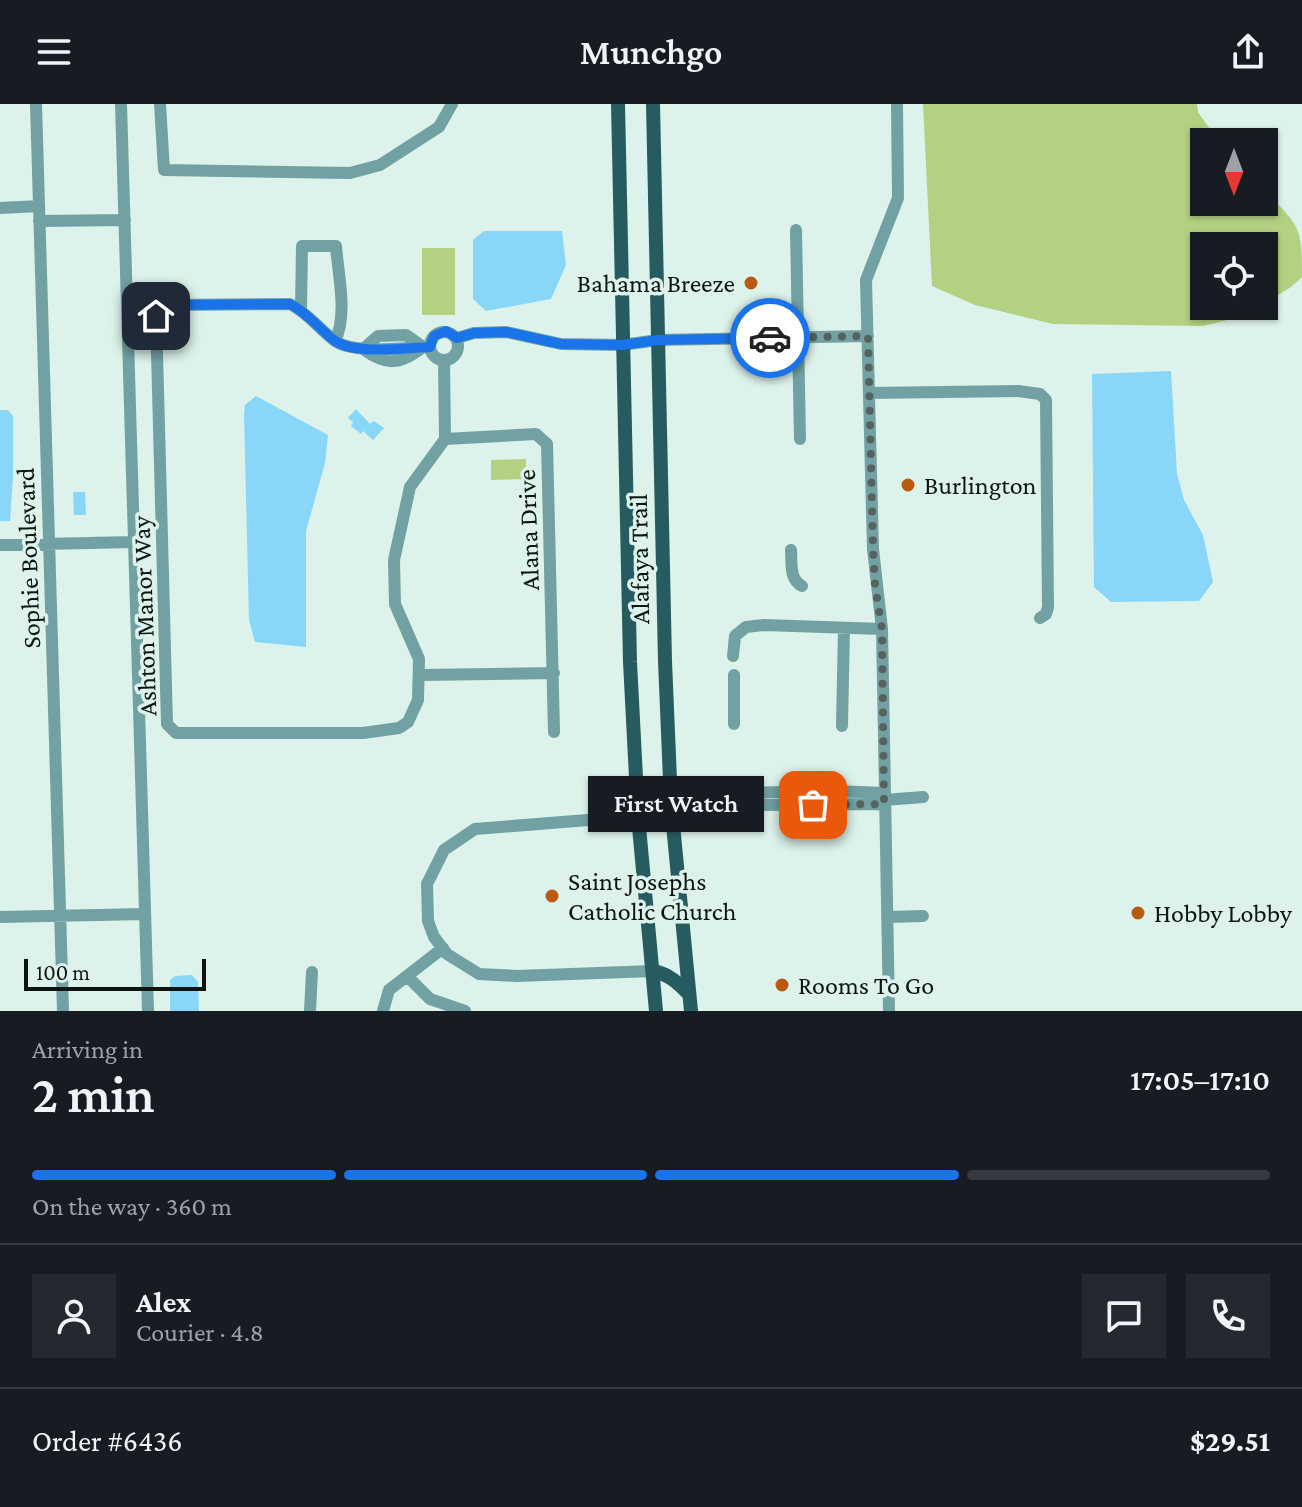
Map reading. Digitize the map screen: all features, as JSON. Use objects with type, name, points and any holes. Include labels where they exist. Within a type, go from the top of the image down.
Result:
[{"type":"main road","name":"Alafaya Trail","points":[[618,104],[630,662],[638,816],[656,1011]]},
{"type":"main road","name":"Alafaya Trail","points":[[653,104],[665,661],[671,804],[691,1011]]},
{"type":"main road","points":[[653,971],[672,978],[689,994]]},
{"type":"street","name":"Sophie Boulevard","points":[[36,104],[63,1011]]},
{"type":"street","points":[[121,104],[148,1011]]},
{"type":"street","points":[[160,104],[164,170],[350,173],[380,165],[439,127],[452,104]]},
{"type":"street","points":[[889,1011],[882,629],[873,561],[866,280],[898,198],[897,104]]},
{"type":"street","points":[[0,208],[39,206]]},
{"type":"street","points":[[39,221],[125,220]]},
{"type":"street","points":[[796,230],[800,439]]},
{"type":"street","points":[[335,341],[341,312],[336,246],[302,246],[301,309],[335,341],[363,349],[427,347]]},
{"type":"street","name":"Ashton Manor Way","points":[[301,309],[290,304],[271,303],[169,305],[156,316],[167,724],[176,733],[363,733],[399,728],[408,722],[418,700],[419,659],[395,604],[394,560],[410,487],[445,439]]},
{"type":"street","points":[[441,332],[451,333],[459,345],[457,354],[444,360],[435,357],[427,347],[441,332]]},
{"type":"street","points":[[457,338],[474,333],[506,332],[561,344],[622,345],[658,340],[868,336]]},
{"type":"street","points":[[444,360],[445,439]]},
{"type":"street","points":[[869,393],[1018,391],[1040,394],[1046,400],[1048,607],[1046,614],[1040,618]]},
{"type":"street","name":"Alana Drive","points":[[445,439],[536,434],[547,444],[554,732]]},
{"type":"street","points":[[0,545],[133,542]]},
{"type":"street","points":[[791,550],[792,577],[802,586]]},
{"type":"street","points":[[733,656],[735,636],[746,627],[882,629]]},
{"type":"street","points":[[842,726],[844,628]]},
{"type":"street","points":[[419,675],[554,673]]},
{"type":"street","points":[[734,675],[734,724]]},
{"type":"street","points":[[653,971],[517,976],[479,974],[447,954],[434,937],[428,921],[427,884],[444,850],[475,829],[638,816],[671,804],[702,810],[745,805],[923,797]]},
{"type":"street","points":[[0,917],[145,914]]},
{"type":"street","points":[[887,917],[923,916]]},
{"type":"street","points":[[383,1011],[389,990],[443,948]]},
{"type":"street","points":[[310,1011],[312,972]]},
{"type":"street","points":[[407,976],[430,999],[465,1011]]},
{"type":"green space","points":[[923,104],[1197,104],[1198,112],[1209,128],[1190,128],[1190,216],[1278,216],[1278,205],[1292,220],[1301,247],[1302,277],[1278,295],[1278,232],[1190,232],[1190,320],[1227,320],[1203,326],[1053,324],[975,305],[932,286]]},
{"type":"green space","points":[[422,248],[455,248],[455,315],[422,315]]},
{"type":"green space","points":[[526,459],[526,479],[491,480],[491,460]]},
{"type":"water","points":[[484,231],[562,231],[566,265],[551,299],[486,311],[473,299],[473,240]]},
{"type":"water","points":[[1171,371],[1177,474],[1184,500],[1203,535],[1213,582],[1199,601],[1111,602],[1094,587],[1092,374]]},
{"type":"water","points":[[256,396],[328,435],[325,463],[306,531],[306,647],[255,642],[249,620],[244,415],[245,405]]},
{"type":"water","points":[[356,409],[370,424],[374,421],[384,428],[373,440],[351,426],[353,422],[348,418]]},
{"type":"water","points":[[0,410],[8,410],[13,416],[10,521],[0,521]]},
{"type":"water","points":[[73,492],[85,492],[86,515],[74,515]]},
{"type":"water","points":[[192,975],[198,982],[199,1011],[170,1011],[170,980],[175,976]]},
{"type":"way so far","points":[[770,338],[868,336],[873,549],[882,629],[884,804],[813,805]]},
{"type":"place","name":"Bahama Breeze","points":[[751,283]]},
{"type":"place","name":"Burlington","points":[[908,485]]},
{"type":"place","name":"First Watch","points":[[813,805]]},
{"type":"place","name":"Saint Josephs Catholic Church","points":[[552,896]]},
{"type":"place","name":"Hobby Lobby","points":[[1138,913]]},
{"type":"place","name":"Rooms To Go","points":[[782,985]]},
{"type":"route","points":[[156,316],[169,305],[290,304],[301,309],[335,341],[359,349],[430,347],[437,333],[446,331],[457,338],[474,333],[506,332],[561,344],[622,345],[658,340],[770,338]]}]
